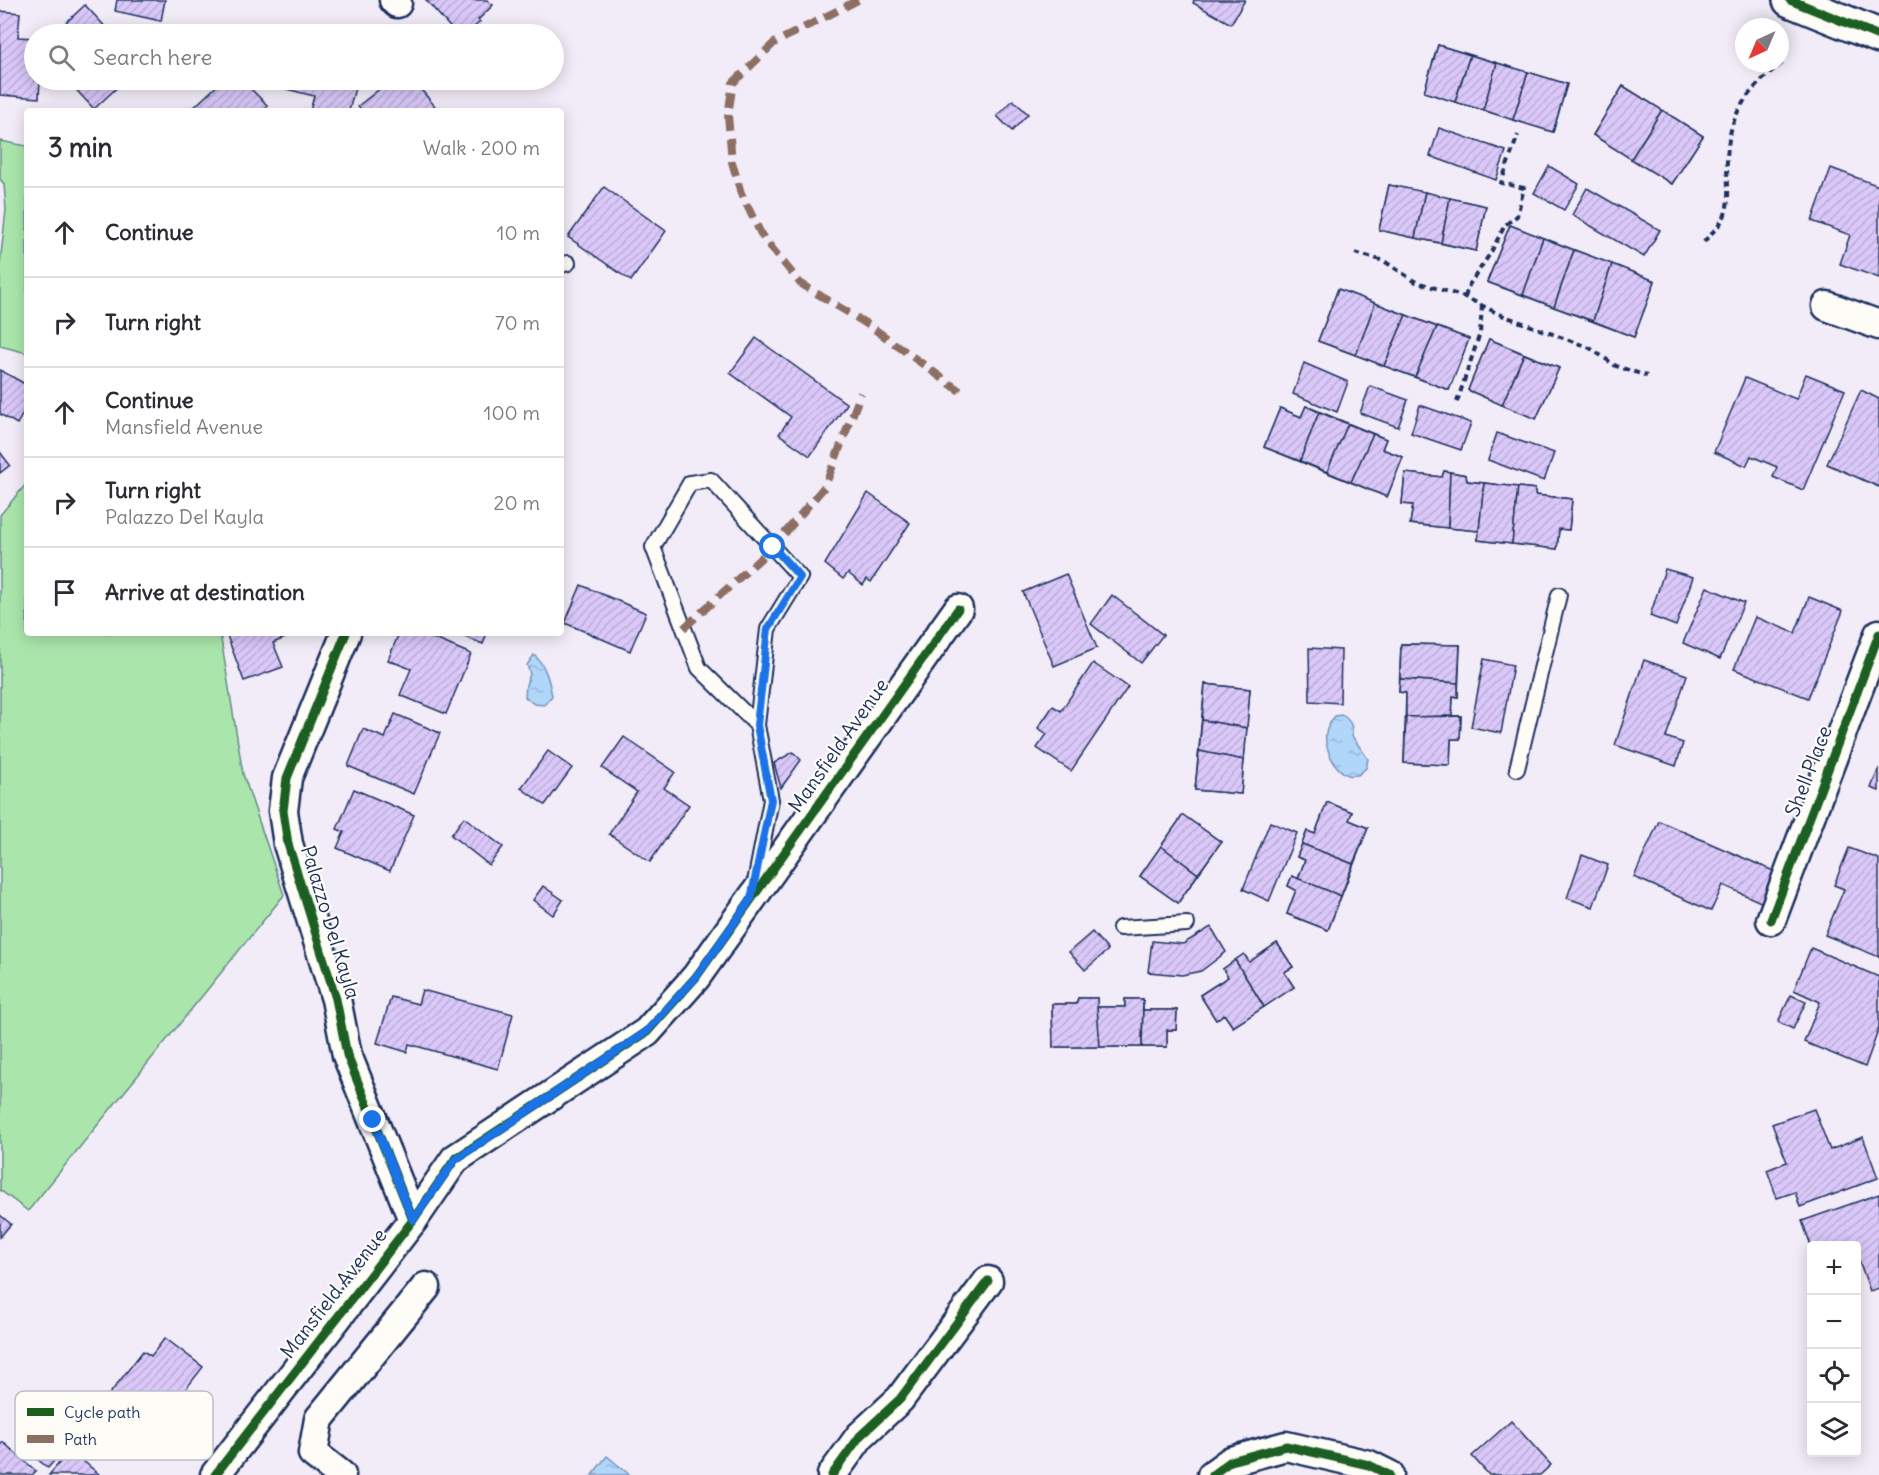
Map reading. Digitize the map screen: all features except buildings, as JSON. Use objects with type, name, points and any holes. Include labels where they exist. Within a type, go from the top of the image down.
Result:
[{"type":"main road","points":[[1790,0],[1879,36]]},
{"type":"street","points":[[1827,306],[1879,325]]},
{"type":"street","name":"Mansfield Avenue","points":[[215,1475],[413,1220],[455,1160],[646,1032],[696,977],[957,609]]},
{"type":"street","name":"Shell Place","points":[[1772,920],[1879,634]]},
{"type":"street","name":"Palazzo Del Kayla","points":[[345,636],[287,778],[283,811],[288,844],[336,999],[347,1055],[413,1220]]},
{"type":"street","points":[[832,1475],[860,1436],[900,1400],[988,1281]]},
{"type":"street","points":[[341,1475],[313,1453],[320,1419],[426,1287]]},
{"type":"street","points":[[1212,1475],[1231,1461],[1286,1446],[1369,1465],[1389,1475]]},
{"type":"lane","points":[[751,899],[771,800],[757,725],[768,629],[800,577],[711,480],[690,483],[653,546],[699,668],[757,725]]},
{"type":"lane","points":[[1517,770],[1559,595]]},
{"type":"lane","points":[[1120,928],[1187,924]]},
{"type":"path","points":[[1704,242],[1724,217],[1728,197],[1727,144],[1741,103],[1759,81],[1771,72]]},
{"type":"path","points":[[1465,297],[1469,285],[1490,254],[1505,225],[1517,216],[1524,188],[1500,183],[1518,135]]},
{"type":"path","points":[[1355,253],[1384,261],[1416,282],[1465,297],[1520,323],[1590,348],[1616,366],[1647,376]]},
{"type":"path","points":[[1457,402],[1480,333],[1482,306]]},
{"type":"green space","points":[[0,141],[24,145],[24,352],[0,346],[0,264],[6,210],[4,184],[0,179]]},
{"type":"green space","points":[[24,487],[24,636],[220,636],[243,774],[284,895],[28,1211],[0,1190],[0,515]]},
{"type":"water","points":[[534,655],[544,669],[551,690],[552,696],[544,705],[534,704],[525,697],[530,674],[527,665]]},
{"type":"water","points":[[1342,715],[1352,727],[1352,736],[1368,759],[1366,768],[1358,775],[1348,775],[1338,768],[1327,745],[1328,726],[1335,716]]},
{"type":"water","points":[[607,1456],[630,1475],[592,1475]]},
{"type":"marked path","points":[[858,0],[774,43],[733,83],[728,115],[732,162],[741,193],[762,236],[800,283],[870,326],[960,391]]},
{"type":"marked path","points":[[684,628],[773,547],[825,486],[861,393]]},
{"type":"cycle path","points":[[1790,0],[1879,36]]},
{"type":"cycle path","points":[[215,1475],[413,1220],[455,1159],[647,1032],[696,977],[958,609]]},
{"type":"cycle path","points":[[1771,920],[1879,634]]},
{"type":"cycle path","points":[[345,636],[287,778],[283,811],[288,844],[336,999],[347,1055],[413,1220]]},
{"type":"cycle path","points":[[832,1475],[860,1436],[900,1399],[988,1281]]},
{"type":"cycle path","points":[[1212,1475],[1231,1461],[1286,1446],[1369,1465],[1389,1475]]},
{"type":"route","points":[[373,1120],[413,1220],[455,1160],[646,1032],[696,977],[751,899],[771,800],[757,725],[768,629],[800,577],[773,547]]}]
